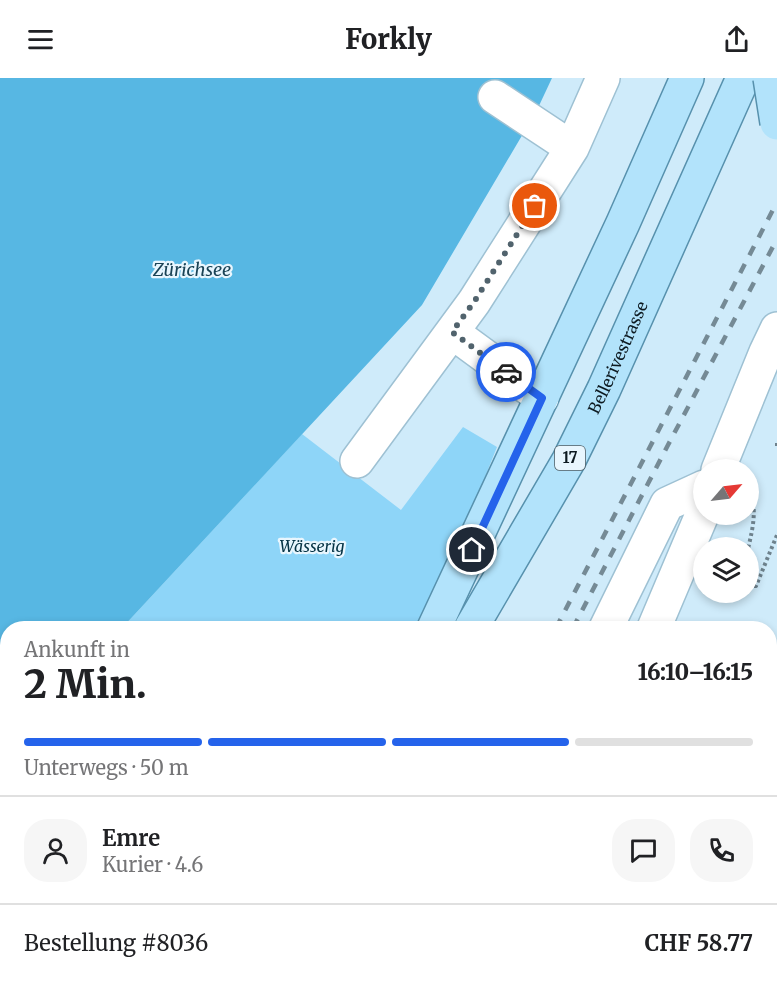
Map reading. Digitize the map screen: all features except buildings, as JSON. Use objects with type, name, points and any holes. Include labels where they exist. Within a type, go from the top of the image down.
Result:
[{"type":"main road","points":[[437,621],[542,398],[687,78]]},
{"type":"main road","name":"Bellerivestrasse","points":[[475,621],[569,460],[599,399],[743,78]]},
{"type":"main road","points":[[770,78],[777,123]]},
{"type":"street","points":[[357,461],[474,302],[572,148],[603,78]]},
{"type":"street","points":[[495,97],[572,148]]},
{"type":"street","points":[[722,459],[777,329]]},
{"type":"street","points":[[452,332],[542,398]]},
{"type":"street","points":[[609,621],[667,504],[693,492]]},
{"type":"street","points":[[657,621],[698,525]]},
{"type":"path","points":[[777,443],[777,449]]},
{"type":"path","points":[[759,579],[777,535]]},
{"type":"green space","name":"Wässerig","points":[[463,427],[497,447],[428,621],[128,621],[302,434],[401,510]]},
{"type":"water","name":"Zürichsee","points":[[0,78],[552,78],[537,110],[422,305],[129,621],[0,621]]},
{"type":"railway","points":[[560,621],[777,202]]},
{"type":"railway","points":[[577,621],[777,239]]},
{"type":"way so far","points":[[506,372],[452,332],[474,302],[535,206]]},
{"type":"route","points":[[472,550],[542,398],[506,372]]}]
